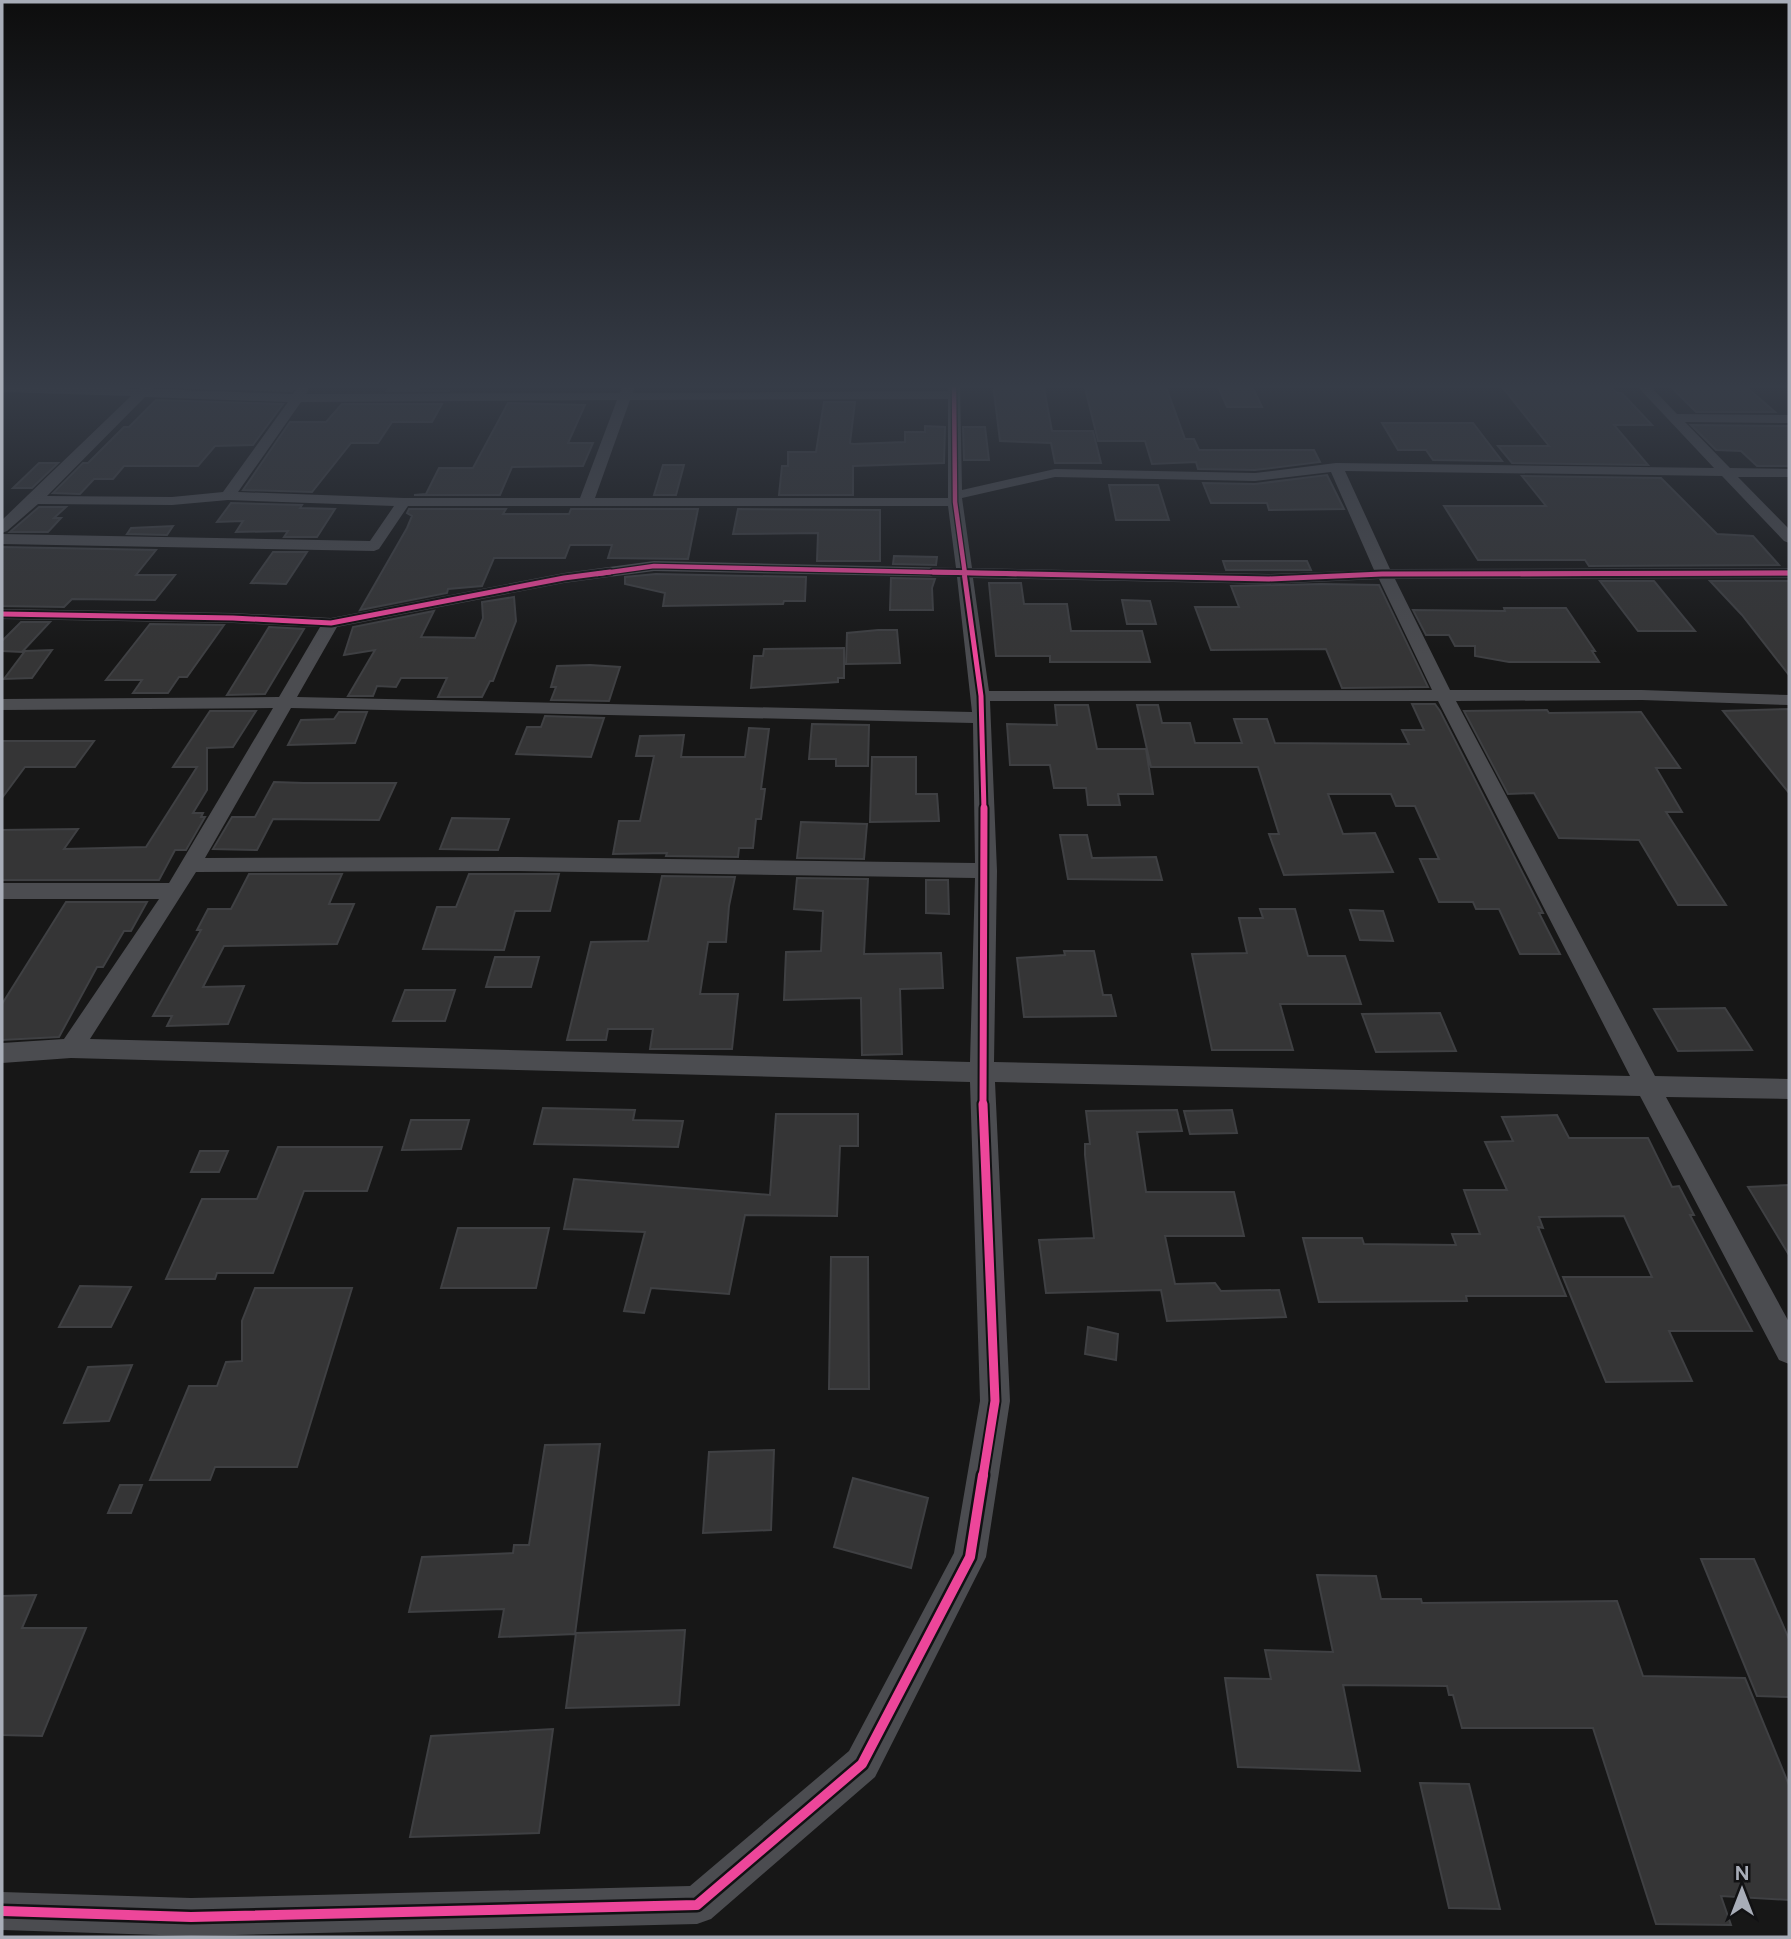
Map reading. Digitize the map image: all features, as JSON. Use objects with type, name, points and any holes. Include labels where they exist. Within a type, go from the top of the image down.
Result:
[{"type":"street","points":[[2,528],[60,474]]},
{"type":"street","points":[[228,496],[243,474]]},
{"type":"street","points":[[586,500],[596,474]]},
{"type":"street","points":[[2,1912],[191,1917],[696,1905],[862,1764],[970,1557],[995,1401],[982,1072],[986,871],[982,718],[963,574],[955,474]]},
{"type":"street","points":[[34,500],[172,502],[228,496],[404,502],[955,498],[1049,474]]},
{"type":"street","points":[[1129,474],[1255,477],[1275,474]]},
{"type":"street","points":[[1339,474],[1382,574],[1443,696],[1789,1350]]},
{"type":"street","points":[[1728,474],[1789,538]]},
{"type":"street","points":[[2,538],[374,545],[404,502]]},
{"type":"street","points":[[2,614],[233,618],[331,623],[564,579],[653,566],[1269,579],[1382,574],[1789,573]]},
{"type":"street","points":[[71,1048],[175,891],[331,623]]},
{"type":"street","points":[[981,696],[1642,695],[1789,700]]},
{"type":"street","points":[[2,704],[283,702],[982,718]]},
{"type":"street","points":[[190,865],[517,864],[986,871]]},
{"type":"street","points":[[2,891],[175,891]]},
{"type":"street","points":[[2,1053],[71,1048],[982,1072],[1789,1089]]},
{"type":"building","points":[[27,474],[46,474],[32,488],[13,488]]},
{"type":"building","points":[[72,474],[117,474],[113,479],[94,479],[80,494],[53,493]]},
{"type":"building","points":[[254,474],[326,474],[312,492],[243,490]]},
{"type":"building","points":[[436,474],[509,474],[500,495],[414,495],[426,494]]},
{"type":"building","points":[[660,474],[681,474],[676,495],[654,495]]},
{"type":"building","points":[[781,474],[853,474],[853,495],[779,495]]},
{"type":"building","points":[[1327,475],[1344,509],[1269,510],[1267,503],[1211,503],[1203,483],[1255,484]]},
{"type":"building","points":[[1522,476],[1661,478],[1717,534],[1753,536],[1779,565],[1589,566],[1585,560],[1478,560],[1444,506],[1546,506]]},
{"type":"building","points":[[1109,485],[1158,485],[1169,520],[1116,520]]},
{"type":"building","points":[[231,503],[335,509],[317,537],[284,537],[288,531],[236,532],[243,521],[217,522]]},
{"type":"building","points":[[39,507],[66,507],[54,518],[61,518],[48,532],[10,532]]},
{"type":"building","points":[[409,509],[506,509],[503,514],[569,514],[571,509],[698,509],[688,559],[608,558],[612,545],[570,545],[565,558],[494,558],[482,586],[448,589],[447,593],[360,610],[407,528],[412,516],[407,513]]},
{"type":"building","points":[[738,509],[880,510],[880,561],[817,561],[818,533],[733,534]]},
{"type":"building","points":[[173,526],[167,535],[127,534],[131,528]]},
{"type":"building","points":[[2,547],[156,550],[136,575],[175,575],[155,600],[72,599],[64,607],[2,606]]},
{"type":"building","points":[[273,552],[307,552],[286,584],[251,583]]},
{"type":"building","points":[[894,556],[937,557],[936,565],[893,564]]},
{"type":"building","points":[[1223,561],[1307,561],[1311,570],[1226,570]]},
{"type":"building","points":[[656,574],[806,577],[805,601],[784,601],[783,604],[663,606],[665,593],[625,584],[625,577]]},
{"type":"building","points":[[891,578],[935,579],[932,588],[933,610],[890,610]]},
{"type":"building","points":[[1600,581],[1654,581],[1695,631],[1638,631]]},
{"type":"building","points":[[1710,581],[1789,581],[1789,675],[1742,615]]},
{"type":"building","points":[[989,583],[1021,583],[1024,604],[1067,604],[1071,631],[1142,631],[1150,662],[1050,662],[1050,656],[996,656]]},
{"type":"building","points":[[1379,585],[1428,687],[1342,688],[1326,649],[1211,650],[1195,607],[1239,607],[1231,586]]},
{"type":"building","points":[[514,597],[516,621],[493,681],[490,681],[482,697],[438,697],[447,678],[401,678],[396,687],[377,686],[373,696],[348,696],[375,650],[344,655],[353,627],[434,611],[421,637],[475,638],[483,618],[482,602]]},
{"type":"building","points":[[1122,600],[1150,601],[1156,624],[1127,624]]},
{"type":"building","points":[[1504,608],[1566,608],[1595,651],[1592,651],[1599,662],[1509,662],[1475,656],[1475,646],[1455,646],[1449,635],[1426,635],[1413,610],[1505,611]]},
{"type":"building","points":[[21,622],[50,622],[22,652],[2,651],[2,641]]},
{"type":"building","points":[[150,624],[224,625],[187,677],[179,677],[168,693],[133,693],[142,680],[106,680]]},
{"type":"building","points":[[269,627],[304,629],[265,694],[227,695]]},
{"type":"building","points":[[897,630],[900,663],[846,664],[847,633]]},
{"type":"building","points":[[844,648],[844,678],[838,678],[838,682],[751,688],[754,656],[763,656],[764,649]]},
{"type":"building","points":[[52,650],[32,678],[4,679],[25,651]]},
{"type":"building","points":[[557,666],[620,667],[609,701],[551,700],[556,687],[551,687]]},
{"type":"building","points":[[1412,704],[1435,704],[1440,711],[1543,913],[1539,913],[1560,954],[1520,954],[1499,909],[1476,909],[1473,902],[1439,902],[1420,859],[1439,859],[1415,806],[1396,806],[1391,794],[1328,794],[1343,834],[1375,833],[1393,872],[1284,875],[1269,834],[1279,834],[1258,767],[1151,767],[1137,705],[1158,705],[1162,723],[1190,723],[1195,743],[1242,743],[1234,719],[1267,719],[1275,743],[1409,744],[1402,730],[1424,730]]},
{"type":"building","points":[[1055,705],[1088,705],[1097,749],[1146,749],[1153,794],[1118,794],[1120,805],[1088,805],[1086,788],[1054,788],[1050,765],[1010,765],[1007,724],[1057,725]]},
{"type":"building","points":[[1789,709],[1789,793],[1723,711]]},
{"type":"building","points":[[1547,710],[1549,713],[1641,712],[1680,768],[1656,768],[1682,812],[1666,812],[1726,905],[1678,905],[1639,840],[1559,838],[1534,793],[1508,794],[1464,711]]},
{"type":"building","points":[[210,711],[256,711],[233,747],[207,748],[207,790],[193,813],[203,813],[201,817],[205,817],[186,850],[175,850],[159,880],[2,880],[2,830],[78,829],[64,849],[146,847],[197,767],[173,767]]},
{"type":"building","points":[[339,712],[367,712],[355,743],[288,745],[301,720],[334,719]]},
{"type":"building","points":[[545,716],[604,718],[591,757],[516,754],[527,727],[541,727]]},
{"type":"building","points":[[812,724],[869,725],[868,766],[836,766],[836,759],[809,759]]},
{"type":"building","points":[[749,728],[769,729],[761,789],[765,789],[761,819],[756,819],[753,848],[739,848],[738,857],[666,856],[667,853],[613,854],[619,821],[640,821],[654,756],[636,756],[640,736],[684,735],[681,757],[745,757]]},
{"type":"building","points":[[2,741],[94,741],[75,767],[25,767],[2,798]]},
{"type":"building","points":[[872,757],[916,757],[916,794],[937,794],[939,821],[870,822]]},
{"type":"building","points":[[274,782],[396,783],[379,820],[273,819],[257,850],[213,849],[232,817],[255,817]]},
{"type":"building","points":[[452,818],[509,819],[498,850],[440,849]]},
{"type":"building","points":[[801,822],[867,824],[864,859],[797,858]]},
{"type":"building","points":[[1060,835],[1087,835],[1092,858],[1156,857],[1162,880],[1068,879]]},
{"type":"building","points":[[249,874],[342,874],[329,904],[354,904],[337,944],[224,946],[203,987],[244,986],[228,1024],[167,1026],[172,1016],[153,1016],[201,930],[197,930],[208,909],[231,909]]},
{"type":"building","points":[[469,874],[559,874],[550,911],[515,911],[504,950],[423,949],[437,907],[456,907]]},
{"type":"building","points":[[662,876],[735,877],[726,942],[708,942],[700,994],[738,994],[732,1049],[650,1049],[653,1029],[608,1029],[606,1040],[567,1040],[591,942],[648,941]]},
{"type":"building","points":[[797,878],[868,879],[864,954],[941,953],[943,988],[900,989],[902,1054],[862,1055],[861,998],[784,1000],[786,952],[821,951],[823,911],[794,909]]},
{"type":"building","points":[[926,880],[948,880],[949,914],[926,913]]},
{"type":"building","points":[[66,902],[147,902],[131,931],[124,931],[103,967],[97,967],[59,1037],[2,1040],[2,1004]]},
{"type":"building","points":[[1260,909],[1295,909],[1308,956],[1345,956],[1361,1004],[1280,1004],[1293,1050],[1212,1050],[1192,954],[1247,953],[1239,918],[1263,918]]},
{"type":"building","points":[[1350,910],[1383,911],[1393,941],[1360,940]]},
{"type":"building","points":[[1064,951],[1094,951],[1103,995],[1111,995],[1116,1016],[1024,1017],[1017,958],[1065,955]]},
{"type":"building","points":[[495,957],[539,957],[531,987],[486,987]]},
{"type":"building","points":[[405,990],[455,990],[445,1021],[393,1021]]},
{"type":"building","points":[[1725,1008],[1752,1050],[1678,1051],[1654,1009]]},
{"type":"building","points":[[1440,1013],[1456,1051],[1376,1052],[1362,1014]]},
{"type":"building","points":[[543,1108],[635,1110],[633,1120],[683,1121],[678,1147],[534,1144]]},
{"type":"building","points":[[1177,1110],[1182,1131],[1137,1132],[1146,1192],[1234,1192],[1244,1236],[1165,1236],[1175,1284],[1215,1283],[1221,1291],[1279,1290],[1286,1317],[1167,1321],[1161,1290],[1046,1293],[1039,1240],[1094,1238],[1085,1155],[1085,1144],[1090,1144],[1086,1111]]},
{"type":"building","points":[[1232,1110],[1237,1133],[1190,1134],[1184,1111]]},
{"type":"building","points":[[776,1114],[858,1114],[858,1146],[840,1146],[837,1216],[745,1215],[729,1294],[651,1288],[644,1313],[624,1311],[645,1232],[564,1229],[574,1179],[770,1195]]},
{"type":"building","points":[[1557,1115],[1569,1138],[1648,1138],[1672,1187],[1679,1186],[1694,1215],[1690,1215],[1752,1331],[1669,1331],[1692,1381],[1606,1382],[1563,1277],[1652,1277],[1624,1216],[1539,1217],[1543,1228],[1538,1227],[1566,1296],[1466,1296],[1467,1301],[1319,1302],[1303,1238],[1362,1238],[1364,1244],[1456,1245],[1452,1234],[1480,1234],[1464,1190],[1507,1190],[1485,1142],[1513,1141],[1502,1117]]},
{"type":"building","points":[[411,1120],[469,1120],[461,1149],[402,1150]]},
{"type":"building","points":[[278,1147],[382,1147],[367,1191],[304,1191],[273,1273],[217,1273],[215,1279],[166,1279],[202,1199],[257,1199]]},
{"type":"building","points":[[200,1151],[228,1151],[219,1172],[191,1172]]},
{"type":"building","points":[[1789,1185],[1789,1255],[1748,1187]]},
{"type":"building","points":[[458,1228],[549,1228],[536,1288],[441,1288]]},
{"type":"building","points":[[831,1257],[868,1257],[869,1389],[829,1389]]},
{"type":"building","points":[[80,1286],[131,1287],[111,1327],[59,1327]]},
{"type":"building","points":[[255,1288],[352,1288],[297,1467],[215,1467],[210,1480],[150,1480],[189,1386],[217,1386],[226,1362],[242,1361],[242,1321]]},
{"type":"building","points":[[1088,1327],[1118,1334],[1116,1360],[1085,1354]]},
{"type":"building","points":[[132,1365],[109,1421],[64,1423],[88,1367]]},
{"type":"building","points":[[600,1444],[575,1634],[499,1637],[504,1609],[409,1612],[422,1557],[513,1553],[514,1545],[529,1545],[545,1445]]},
{"type":"building","points":[[774,1450],[771,1530],[703,1533],[709,1452]]},
{"type":"building","points":[[853,1478],[928,1498],[911,1568],[834,1547]]},
{"type":"building","points":[[120,1485],[142,1485],[131,1513],[108,1513]]},
{"type":"building","points":[[1701,1559],[1754,1559],[1789,1639],[1789,1697],[1757,1696]]},
{"type":"building","points":[[1317,1575],[1376,1576],[1381,1599],[1421,1599],[1422,1603],[1617,1601],[1643,1676],[1745,1678],[1789,1785],[1789,1900],[1721,1896],[1731,1925],[1656,1924],[1593,1728],[1462,1728],[1453,1695],[1449,1695],[1447,1686],[1343,1685],[1360,1771],[1238,1767],[1225,1678],[1271,1679],[1265,1650],[1333,1652]]},
{"type":"building","points":[[36,1595],[22,1628],[86,1628],[42,1736],[2,1735],[2,1596]]},
{"type":"building","points":[[685,1630],[679,1705],[566,1708],[576,1633]]},
{"type":"building","points":[[553,1729],[539,1833],[410,1837],[431,1736]]},
{"type":"building","points":[[1420,1783],[1469,1784],[1500,1909],[1449,1908]]},
{"type":"cycle path","points":[[2,1911],[191,1917],[697,1905],[862,1764],[970,1557],[995,1401],[982,1072],[986,871],[981,696],[955,502],[955,474]]},
{"type":"cycle path","points":[[2,614],[233,618],[331,623],[564,578],[654,566],[1269,579],[1382,574],[1789,573]]}]
